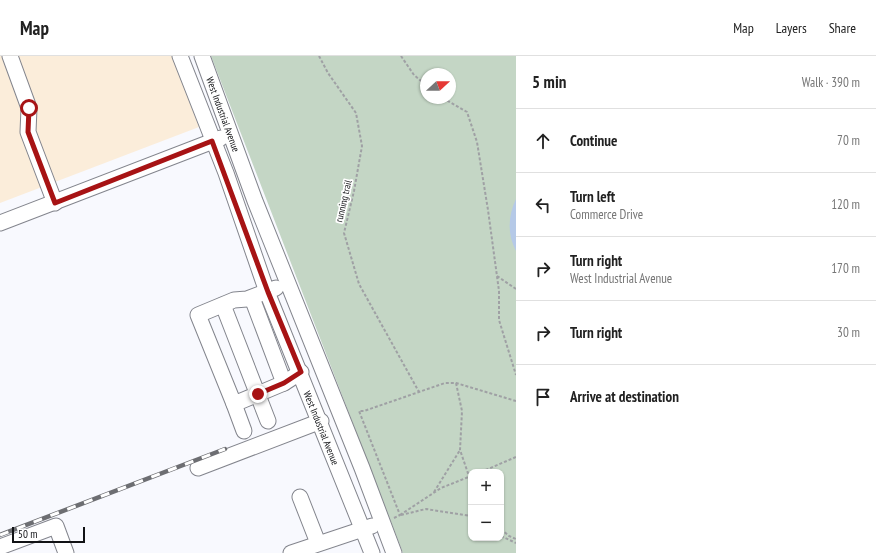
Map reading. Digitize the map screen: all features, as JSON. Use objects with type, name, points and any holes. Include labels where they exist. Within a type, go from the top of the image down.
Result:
[{"type":"street","points":[[10,56],[29,108],[28,132],[55,203]]},
{"type":"street","name":"West Industrial Avenue","points":[[180,56],[268,292],[321,421],[372,553]]},
{"type":"street","name":"West Industrial Avenue","points":[[202,56],[255,201],[388,521],[394,553]]},
{"type":"street","points":[[1,219],[55,203],[231,134]]},
{"type":"street","points":[[244,431],[198,315],[234,300],[252,298],[288,282]]},
{"type":"street","points":[[252,298],[284,383]]},
{"type":"street","points":[[223,305],[268,421]]},
{"type":"street","points":[[234,404],[284,383],[301,372]]},
{"type":"street","points":[[198,468],[321,421]]},
{"type":"street","points":[[300,497],[318,543]]},
{"type":"street","points":[[291,553],[388,521]]},
{"type":"street","points":[[0,548],[56,526],[66,553]]},
{"type":"path","name":"running trail","points":[[318,56],[328,74],[356,113],[362,146],[354,191],[344,232],[360,284],[419,392]]},
{"type":"path","points":[[400,56],[420,80]]},
{"type":"path","points":[[453,104],[467,112],[477,142],[497,276],[499,320],[516,375]]},
{"type":"path","points":[[497,276],[516,289]]},
{"type":"path","points":[[400,516],[359,411],[364,411],[446,383],[456,383],[516,401]]},
{"type":"path","points":[[456,383],[462,411],[460,450],[468,472]]},
{"type":"path","points":[[433,493],[460,450]]},
{"type":"path","points":[[488,469],[516,457]]},
{"type":"path","points":[[400,516],[441,488],[468,478]]},
{"type":"path","points":[[388,521],[426,509],[468,516]]},
{"type":"path","points":[[504,532],[516,539]]},
{"type":"path","points":[[504,537],[516,543]]},
{"type":"shaded area","points":[[0,56],[172,56],[199,127],[0,203]]},
{"type":"green space","points":[[211,56],[516,56],[516,553],[403,553]]},
{"type":"water","points":[[516,199],[516,251],[511,238],[510,218]]},
{"type":"railway","points":[[0,535],[225,449]]},
{"type":"route","points":[[29,108],[28,132],[55,203],[212,141],[226,173],[268,292],[301,372],[284,383],[258,394]]}]
